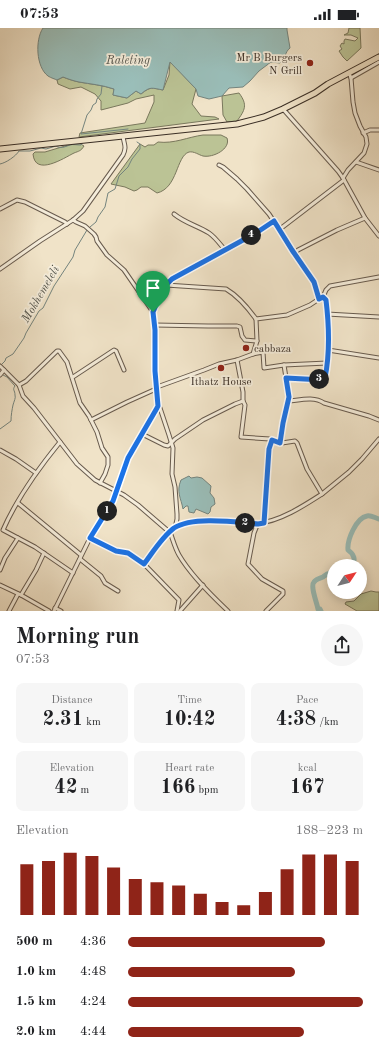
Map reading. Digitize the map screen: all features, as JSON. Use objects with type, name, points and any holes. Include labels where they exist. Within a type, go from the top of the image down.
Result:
[{"type":"main road","points":[[0,149],[237,124],[264,117],[283,109],[315,93],[328,84],[350,76],[379,57]]},
{"type":"street","points":[[280,229],[343,179],[348,170],[364,153],[367,141],[355,113],[350,76],[379,62]]},
{"type":"street","points":[[283,109],[343,179],[365,218],[379,236]]},
{"type":"street","points":[[363,133],[370,130],[379,130]]},
{"type":"street","points":[[0,269],[73,220],[83,211],[123,155],[125,145],[123,136]]},
{"type":"street","points":[[356,162],[379,170]]},
{"type":"street","points":[[219,165],[247,188],[280,229],[314,282],[319,299]]},
{"type":"street","points":[[0,209],[17,200],[25,202],[67,224]]},
{"type":"street","points":[[174,214],[189,224],[208,233],[225,250]]},
{"type":"street","points":[[295,253],[337,230],[365,218]]},
{"type":"street","points":[[73,220],[85,226],[94,234],[107,255],[124,270],[153,312]]},
{"type":"street","points":[[175,528],[177,514],[175,487],[172,474],[173,448],[160,408],[158,406],[153,312],[160,293],[172,279],[256,233],[274,221]]},
{"type":"street","points":[[256,319],[287,315],[310,305],[323,297],[326,290],[330,286],[379,277]]},
{"type":"street","points":[[166,285],[226,289],[231,292],[256,319],[257,341],[253,354]]},
{"type":"street","points":[[286,378],[325,379],[328,350],[326,300],[323,297]]},
{"type":"street","points":[[327,314],[379,317]]},
{"type":"street","points":[[154,325],[239,326],[245,340],[257,341]]},
{"type":"street","points":[[19,385],[26,381],[58,350],[67,362],[80,403],[86,410],[97,432],[102,448],[108,457],[109,461],[105,474],[100,483]]},
{"type":"street","points":[[73,377],[114,350],[116,351],[124,370]]},
{"type":"street","points":[[328,350],[379,358]]},
{"type":"street","points":[[91,420],[156,388],[219,364],[237,360],[253,354],[263,352],[264,368],[284,365],[327,363]]},
{"type":"street","points":[[237,360],[243,392],[243,401],[245,405],[241,437],[272,440],[280,443],[296,442],[307,470],[322,494]]},
{"type":"street","points":[[280,443],[283,423],[289,401],[284,365]]},
{"type":"street","points":[[0,366],[19,385],[23,396],[77,464],[95,480],[124,495],[161,523],[170,532],[180,557],[226,610]]},
{"type":"street","points":[[0,376],[4,370]]},
{"type":"street","points":[[289,401],[317,400],[379,420]]},
{"type":"street","points":[[142,434],[168,446],[172,444],[175,439],[203,420],[243,401]]},
{"type":"street","points":[[61,611],[54,610],[90,538],[113,501],[128,458],[156,412],[158,406]]},
{"type":"street","points":[[144,564],[160,542],[175,528],[192,522],[207,521],[258,524],[264,523],[290,513],[307,504],[349,472],[379,439]]},
{"type":"street","points":[[264,523],[268,457],[272,440]]},
{"type":"street","points":[[60,442],[28,486],[8,519],[4,530],[44,553],[73,573]]},
{"type":"street","points":[[0,450],[16,459],[36,474]]},
{"type":"street","points":[[18,503],[82,555]]},
{"type":"street","points":[[258,524],[254,533],[248,564],[262,579],[283,591],[283,594],[266,611]]},
{"type":"street","points":[[0,570],[5,558],[18,538]]},
{"type":"street","points":[[90,538],[116,551],[128,553],[144,564],[179,600],[177,611]]},
{"type":"street","points":[[9,611],[36,570],[44,553]]},
{"type":"street","points":[[80,560],[98,574],[105,583],[118,591]]},
{"type":"street","points":[[0,585],[20,594],[49,611]]},
{"type":"street","points":[[180,611],[203,585]]},
{"type":"green space","points":[[349,28],[360,28],[361,48],[347,61],[339,51],[342,49],[340,46],[342,43],[344,44],[345,39],[355,41],[358,38],[351,35],[344,35],[348,33]]},
{"type":"green space","points":[[170,61],[196,89],[192,104],[201,116],[215,117],[219,119],[79,137],[80,133],[145,123],[154,102],[154,95],[101,110],[101,101],[95,94],[81,87],[70,89],[58,84],[57,80],[63,77],[77,82],[114,89],[113,95],[127,98],[136,91],[141,94],[152,88],[163,90],[169,75]]},
{"type":"green space","points":[[239,93],[244,101],[244,110],[237,121],[227,122],[223,115],[222,96]]},
{"type":"green space","points":[[203,135],[221,135],[227,138],[228,142],[224,149],[212,156],[203,156],[191,152],[185,155],[181,159],[173,179],[164,190],[157,193],[148,187],[141,187],[134,191],[125,187],[111,184],[140,144],[145,147],[148,145],[154,145],[158,142],[175,141]]},
{"type":"green space","points":[[79,143],[84,146],[80,151],[57,162],[44,165],[35,161],[33,154],[35,152],[45,152]]},
{"type":"green space","points":[[367,592],[379,592],[379,611],[357,611],[345,604],[346,602],[354,601],[356,599],[367,599]]},
{"type":"water","name":"Raleting","points":[[43,28],[287,28],[290,48],[280,63],[271,62],[259,71],[243,87],[229,88],[222,96],[209,99],[198,96],[196,89],[170,62],[163,90],[151,88],[141,94],[136,91],[127,98],[113,95],[114,89],[77,82],[63,77],[57,80],[48,76],[41,66],[38,53],[40,33]]},
{"type":"water","points":[[189,476],[191,478],[202,478],[211,486],[210,493],[214,498],[215,504],[211,507],[208,514],[196,509],[194,513],[189,512],[188,506],[183,509],[179,495],[179,488],[181,480]]},
{"type":"waterway","name":"Mokhemeleli","points":[[102,86],[101,94],[87,115],[81,134],[128,129]]},
{"type":"waterway","points":[[0,164],[11,159],[19,151],[30,151],[41,148],[46,149],[56,146],[61,148],[71,145],[81,145],[82,142]]},
{"type":"waterway","name":"Mokhemeleli","points":[[90,227],[96,222],[105,207],[108,193],[115,189],[119,176],[128,167],[140,149],[140,144],[137,142]]},
{"type":"waterway","name":"Mokhemeleli","points":[[2,364],[6,358],[13,354],[24,338],[39,311],[43,308],[54,286],[73,257],[75,250],[87,230]]},
{"type":"waterway","name":"Mokhemeleli","points":[[0,372],[15,386],[15,397],[11,421],[0,429]]},
{"type":"waterway","points":[[354,559],[352,553],[348,550],[348,546],[356,525],[367,516],[379,519]]},
{"type":"waterway","points":[[321,611],[318,609],[313,591],[313,584],[317,579],[327,574]]},
{"type":"place","name":"Mr B Burgers N Grill","points":[[310,63]]},
{"type":"place","name":"cabbaza","points":[[246,348]]},
{"type":"place","name":"Ithatz House","points":[[221,368]]},
{"type":"route","points":[[274,221],[314,282],[319,299],[323,297],[326,300],[328,357],[326,376],[323,380],[286,378],[289,401],[281,432],[280,443],[272,440],[269,449],[264,523],[258,524],[207,521],[192,522],[180,526],[175,528],[160,542],[144,564],[126,552],[116,551],[90,538],[100,519],[113,501],[124,466],[135,444],[158,406],[153,312],[160,293],[168,282],[192,267],[256,233],[274,221]]}]
